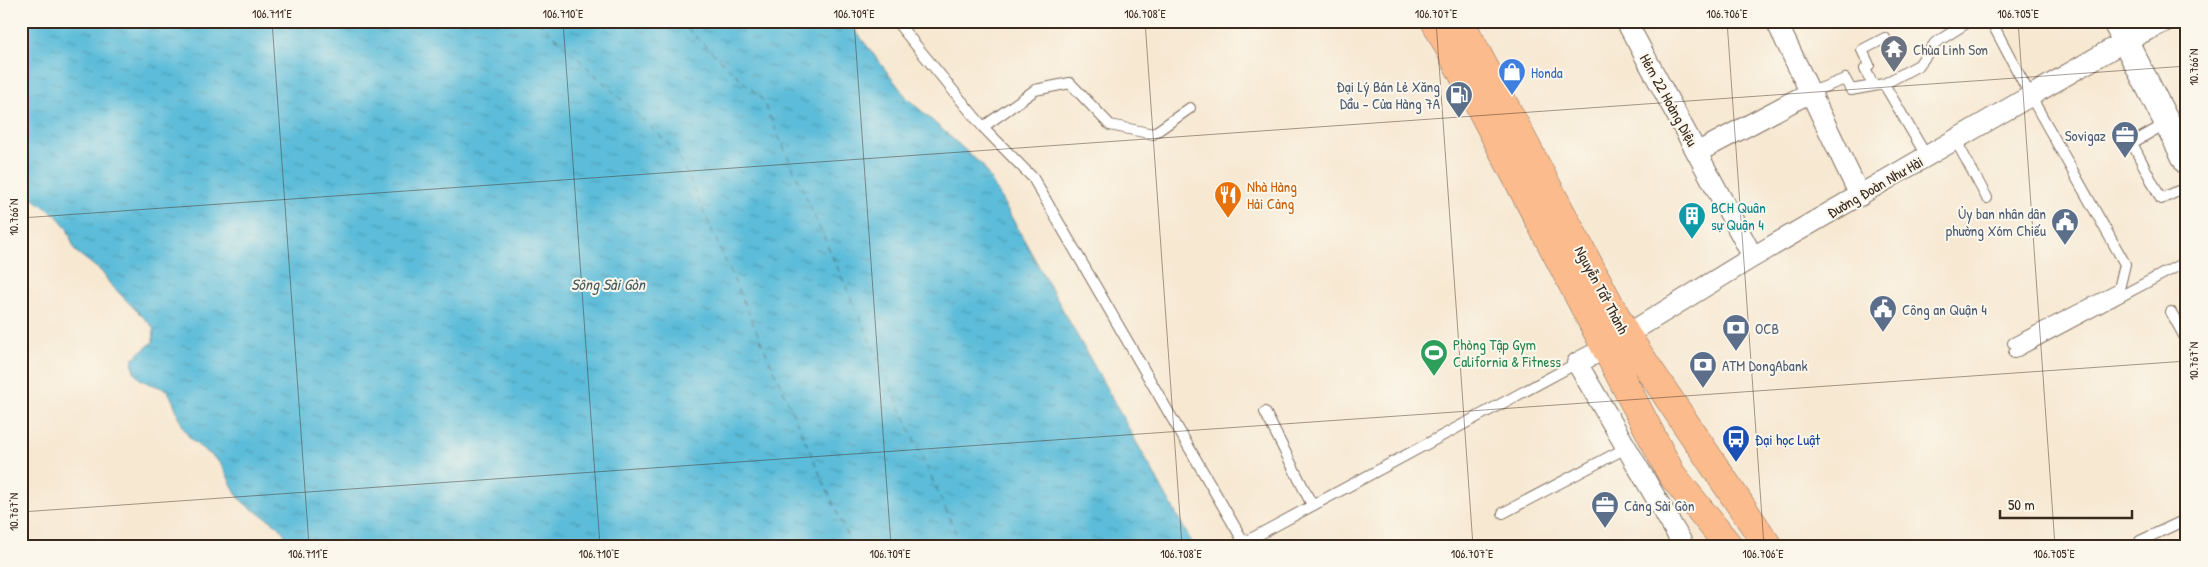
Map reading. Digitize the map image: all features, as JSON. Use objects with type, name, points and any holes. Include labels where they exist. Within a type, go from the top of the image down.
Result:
[{"type":"main road","name":"Nguyễn Tất Thành","points":[[1435,21],[1616,342],[1768,546]]},
{"type":"main road","name":"Nguyễn Tất Thành","points":[[1460,21],[1616,342],[1651,435],[1672,475],[1729,546]]},
{"type":"street","name":"Hẻm 22 Hoàng Diệu","points":[[1626,21],[1753,257]]},
{"type":"street","points":[[1776,21],[1860,196]]},
{"type":"street","name":"Đường Đoàn Như Hài","points":[[1578,363],[1616,342],[1753,257],[2031,97],[2120,31],[2166,21]]},
{"type":"street","points":[[2120,31],[2187,162]]},
{"type":"street","points":[[1698,152],[1809,93]]},
{"type":"street","points":[[1578,363],[1684,546]]},
{"type":"street","points":[[1626,448],[1651,435]]},
{"type":"lane","points":[[896,21],[983,127],[1033,178],[1246,544],[1312,506],[1578,363]]},
{"type":"lane","points":[[1809,93],[1845,79],[1850,90],[1873,84],[1884,84],[1919,66],[1935,43],[1970,21]]},
{"type":"lane","points":[[1991,21],[2031,97],[2125,264],[2119,289],[2014,348],[2187,261]]},
{"type":"lane","points":[[1873,84],[1865,69],[1869,64],[1862,50],[1885,38]]},
{"type":"lane","points":[[983,127],[1035,90],[1070,83],[1110,125],[1153,134],[1190,108]]},
{"type":"lane","points":[[1884,84],[1927,157]]},
{"type":"lane","points":[[2167,123],[2132,143],[2161,199],[2187,187]]},
{"type":"lane","points":[[1956,140],[1987,198]]},
{"type":"lane","points":[[2171,312],[2187,341]]},
{"type":"lane","points":[[1265,412],[1312,506]]},
{"type":"lane","points":[[1503,513],[1626,448]]},
{"type":"lane","points":[[2143,546],[2140,542],[2187,519]]},
{"type":"water","name":"Sông Sài Gòn","points":[[21,21],[848,21],[907,98],[983,166],[1194,546],[287,546],[283,531],[243,502],[217,460],[188,436],[167,390],[138,377],[133,366],[133,358],[153,342],[154,330],[151,325],[110,284],[102,272],[75,251],[67,228],[56,215],[21,190]]},
{"type":"ferry route","points":[[538,21],[677,152],[852,546]]},
{"type":"ferry route","points":[[679,21],[762,99],[962,546]]},
{"type":"place","name":"Chùa Linh Sơn","points":[[1894,73]]},
{"type":"place","name":"Honda","points":[[1512,96]]},
{"type":"place","name":"Đại Lý Bán Lẻ Xăng Dầu - Cửa Hàng 7A","points":[[1459,119]]},
{"type":"place","name":"Sovigaz","points":[[2125,159]]},
{"type":"place","name":"Nhà Hàng Hải Cảng","points":[[1228,219]]},
{"type":"place","name":"BCH Quân sự Quận 4","points":[[1692,240]]},
{"type":"place","name":"Ủy ban nhân dân phường Xóm Chiếu","points":[[2065,246]]},
{"type":"place","name":"Công an Quận 4","points":[[1883,333]]},
{"type":"place","name":"OCB","points":[[1736,352]]},
{"type":"place","name":"Phòng Tập Gym California & Fitness","points":[[1434,377]]},
{"type":"place","name":"ATM DongAbank","points":[[1703,389]]},
{"type":"place","name":"Đại học Luật","points":[[1736,463]]},
{"type":"place","name":"Cảng Sài Gòn","points":[[1605,529]]}]
